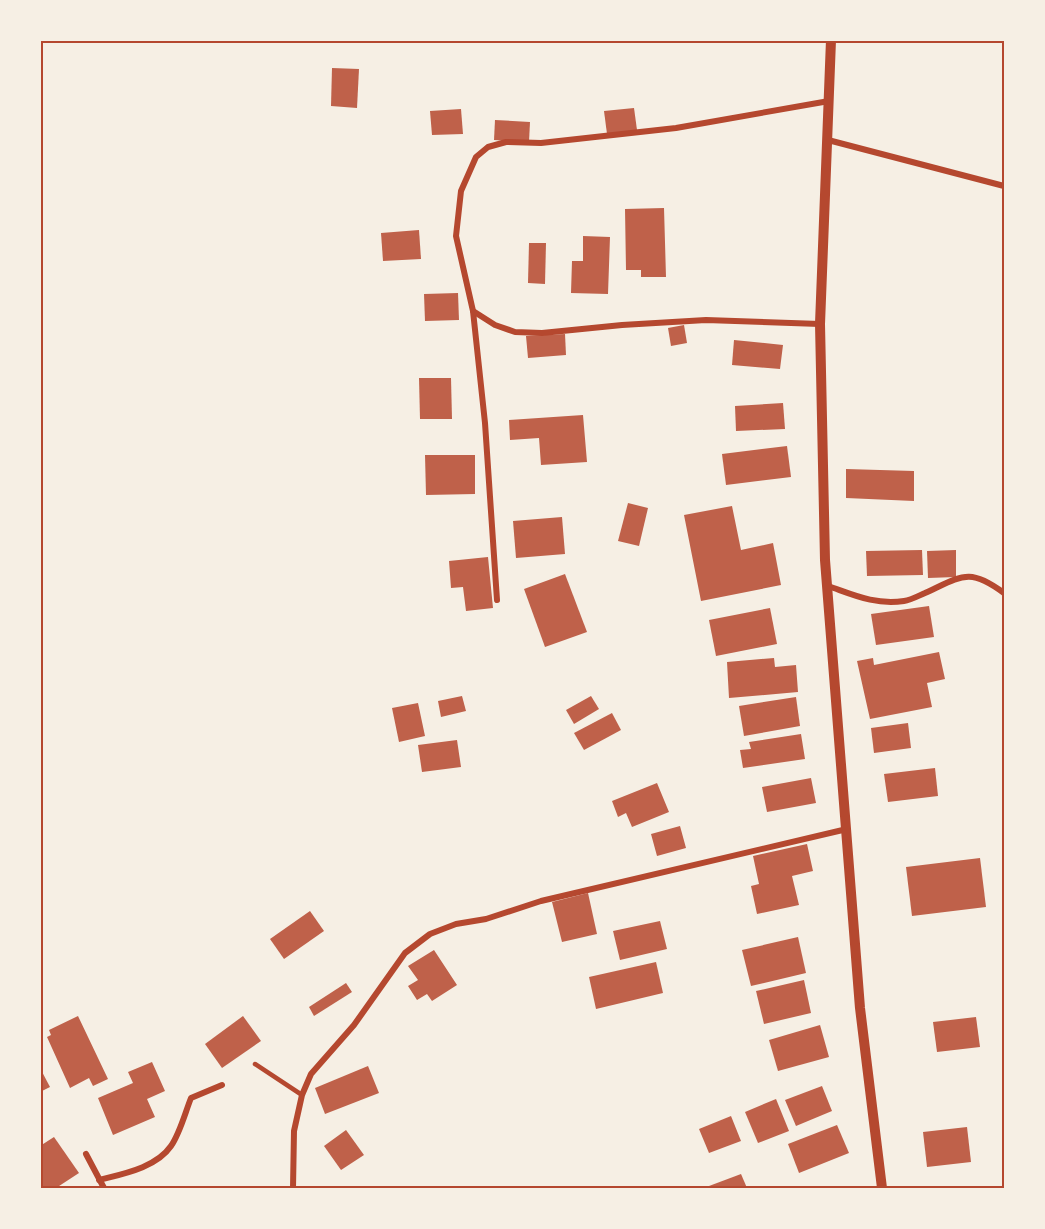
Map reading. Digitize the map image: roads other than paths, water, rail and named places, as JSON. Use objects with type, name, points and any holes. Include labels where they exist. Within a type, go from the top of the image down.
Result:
[{"type":"street","points":[[831,40],[820,324],[825,560],[860,1008],[882,1188]]},
{"type":"street","points":[[497,600],[486,423],[473,310],[456,236],[461,190],[476,157],[488,147],[506,142],[541,143],[676,128],[829,100]]},
{"type":"street","points":[[828,140],[1005,186]]},
{"type":"street","points":[[473,310],[495,325],[515,332],[542,333],[706,320],[820,324]]},
{"type":"street","points":[[828,586],[872,601],[906,601],[957,578],[974,575],[990,582],[1005,593]]},
{"type":"street","points":[[293,1188],[294,1131],[302,1095],[311,1074],[354,1025],[405,953],[430,934],[456,924],[486,919],[541,901],[847,829]]},
{"type":"street","points":[[99,1180],[153,1162],[170,1147],[191,1098],[222,1085]]},
{"type":"street","points":[[86,1154],[104,1188]]},
{"type":"lane","points":[[255,1064],[302,1095]]}]
